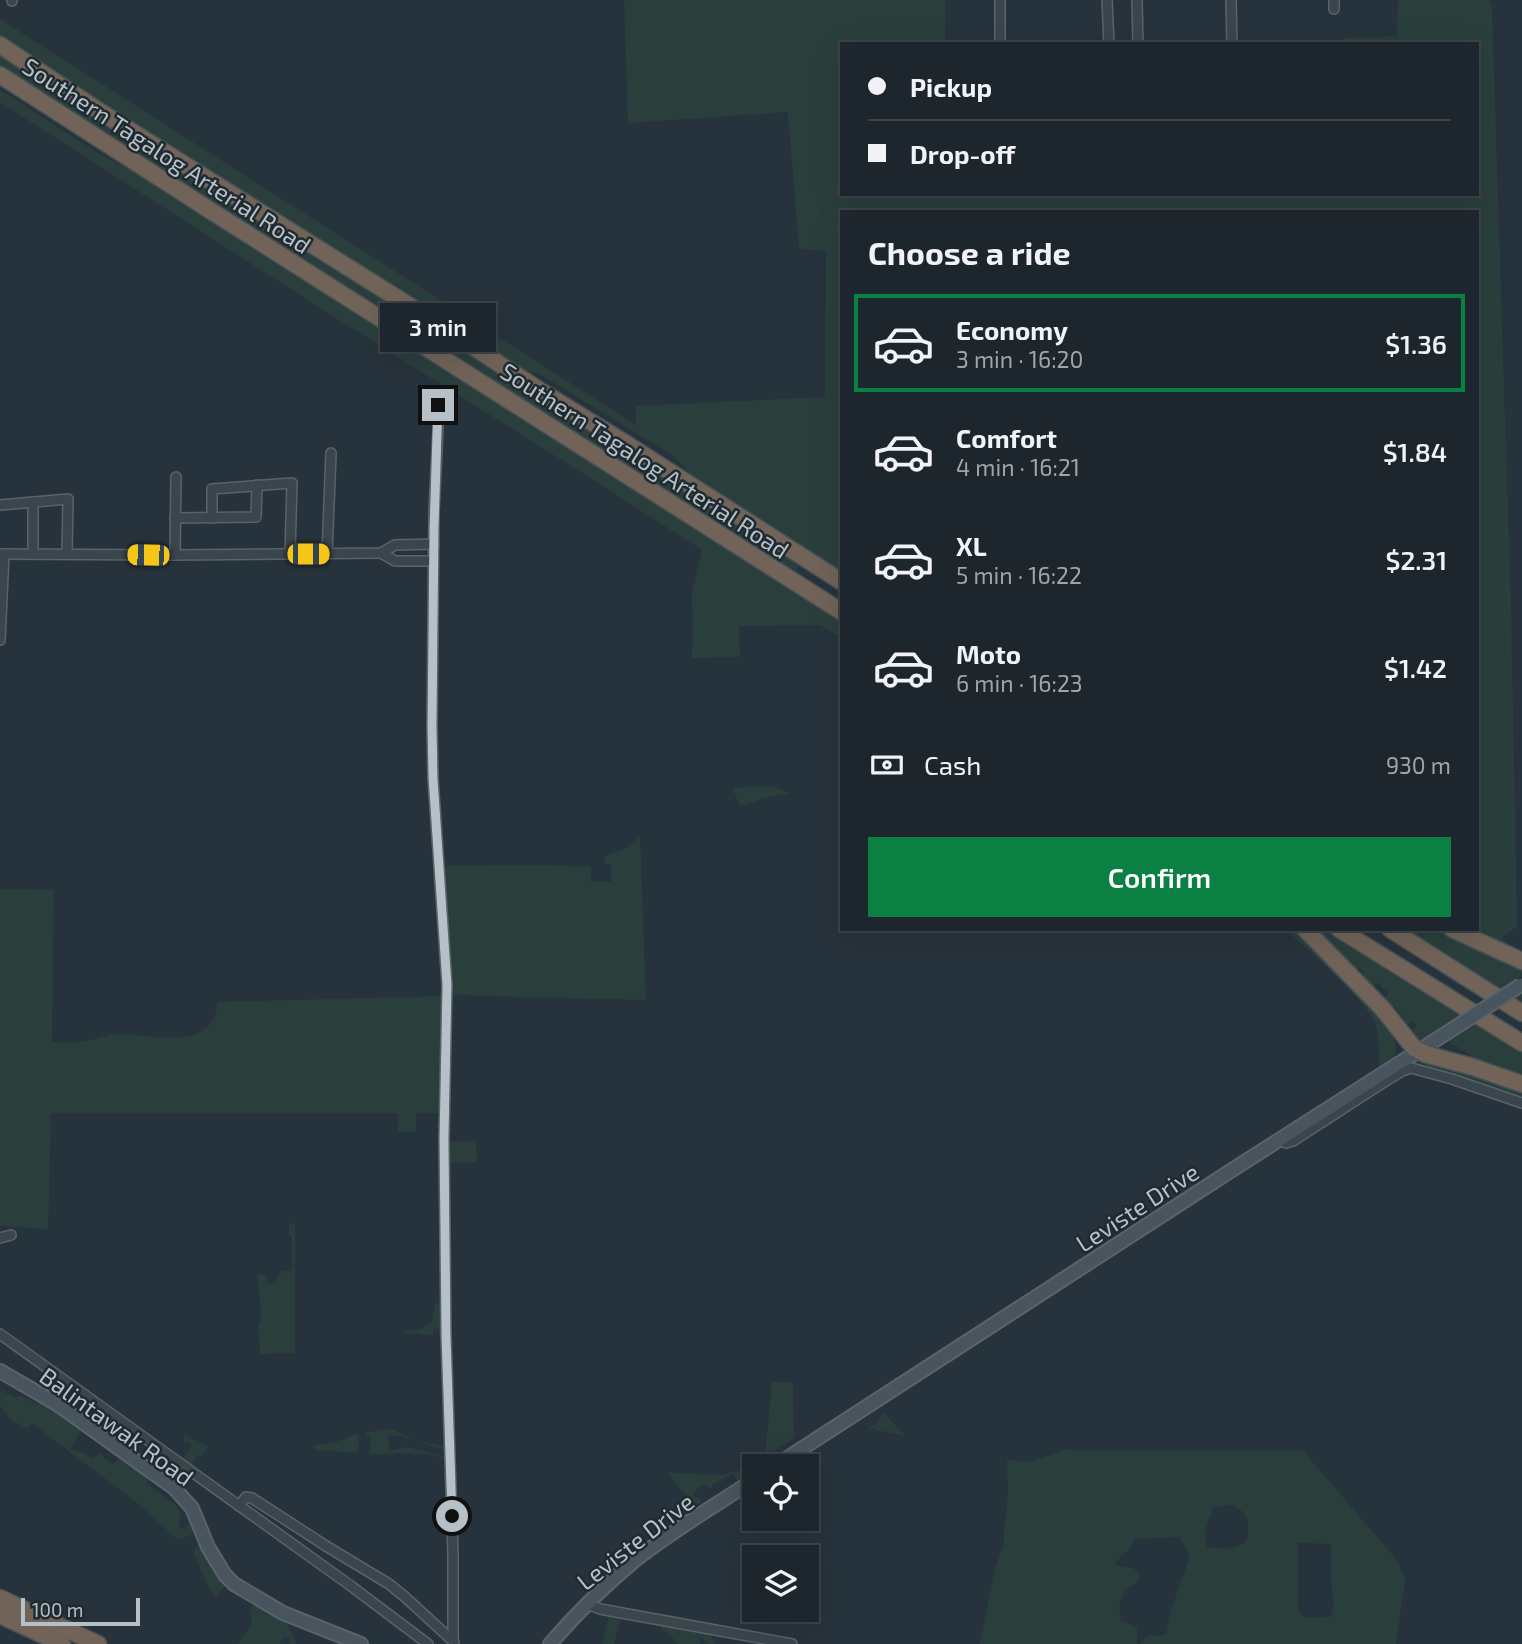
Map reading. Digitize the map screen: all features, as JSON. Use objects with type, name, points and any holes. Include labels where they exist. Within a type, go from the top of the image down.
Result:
[{"type":"highway","name":"Southern Tagalog Arterial Road","points":[[0,46],[840,581]]},
{"type":"highway","name":"Southern Tagalog Arterial Road","points":[[0,75],[840,611]]},
{"type":"highway","points":[[0,82],[64,124],[149,171]]},
{"type":"highway","points":[[1307,931],[1419,1051],[1522,1084]]},
{"type":"highway","points":[[1342,931],[1522,1043]]},
{"type":"highway","points":[[1393,931],[1522,1013]]},
{"type":"highway","points":[[1456,931],[1522,961]]},
{"type":"highway","points":[[0,1598],[98,1644]]},
{"type":"highway","points":[[0,1615],[62,1644]]},
{"type":"main road","name":"Leviste Drive","points":[[794,1454],[1522,984]]},
{"type":"main road","name":"Balintawak Road","points":[[0,1371],[57,1404],[174,1488],[192,1508],[208,1547],[223,1572],[234,1584],[283,1614],[361,1644]]},
{"type":"main road","name":"Leviste Drive","points":[[550,1644],[587,1604],[627,1568],[657,1544],[742,1488]]},
{"type":"street","points":[[1000,0],[1000,42]]},
{"type":"street","points":[[1107,0],[1109,42]]},
{"type":"street","points":[[1137,0],[1138,42]]},
{"type":"street","points":[[1231,0],[1232,42]]},
{"type":"street","points":[[436,404],[439,409],[433,544],[432,726],[447,985],[444,1139],[447,1397],[454,1642]]},
{"type":"street","points":[[327,554],[331,453]]},
{"type":"street","points":[[175,555],[176,477]]},
{"type":"street","points":[[212,518],[212,489],[292,483],[290,554]]},
{"type":"street","points":[[175,518],[257,517],[257,485]]},
{"type":"street","points":[[0,505],[68,499],[68,554]]},
{"type":"street","points":[[33,502],[33,554]]},
{"type":"street","points":[[0,640],[2,554],[381,553],[395,545],[433,544]]},
{"type":"street","points":[[381,553],[395,561],[433,561]]},
{"type":"street","points":[[1282,1139],[1286,1143],[1293,1141],[1371,1090],[1411,1068],[1522,1103]]},
{"type":"street","points":[[0,1237],[11,1235]]},
{"type":"street","points":[[0,1334],[428,1644]]},
{"type":"street","points":[[239,1506],[246,1497],[251,1497],[389,1584],[454,1642]]},
{"type":"street","points":[[587,1604],[611,1611],[792,1644]]},
{"type":"green space","points":[[624,0],[945,0],[945,42],[840,42],[840,196],[1479,196],[1479,42],[1342,42],[1343,38],[1397,36],[1398,0],[1489,0],[1492,9],[1511,610],[1517,926],[1502,938],[1512,948],[1468,931],[1479,931],[1479,210],[840,210],[840,576],[695,480],[670,454],[543,376],[503,361],[0,40],[0,19],[636,425],[636,406],[825,397],[826,251],[799,249],[788,112],[628,123]]},
{"type":"green space","points":[[0,51],[800,564],[793,576],[0,71]]},
{"type":"green space","points":[[0,90],[98,153],[225,227],[621,479],[840,619],[840,637],[820,625],[739,626],[740,657],[691,658],[692,590],[702,550],[0,102]]},
{"type":"green space","points":[[749,786],[774,787],[790,793],[740,806],[733,789]]},
{"type":"green space","points":[[640,837],[646,1000],[451,995],[445,866],[591,867],[591,882],[611,882],[611,864],[605,864],[604,856],[623,850]]},
{"type":"green space","points":[[0,889],[54,890],[52,1042],[81,1042],[117,1034],[178,1038],[193,1035],[205,1029],[213,1019],[218,1002],[444,996],[441,1113],[416,1113],[416,1132],[398,1132],[398,1113],[51,1113],[48,1229],[0,1226]]},
{"type":"green space","points":[[1285,931],[1301,931],[1371,1010],[1373,1009],[1394,1038],[1394,1061],[1379,1071],[1375,1023],[1360,1001]]},
{"type":"green space","points":[[1314,931],[1330,931],[1522,1051],[1522,1079],[1482,1063],[1450,1042],[1449,1039],[1454,1034],[1445,1026],[1427,1037],[1415,1036],[1411,1031],[1417,1025],[1413,1021],[1406,1027],[1399,1020],[1405,1020],[1395,1007],[1389,1007],[1384,1000],[1388,993],[1379,983],[1372,987],[1361,976],[1364,973],[1361,968],[1356,970]]},
{"type":"green space","points":[[1406,931],[1445,931],[1520,965],[1521,976],[1510,985],[1522,991],[1522,1005]]},
{"type":"green space","points":[[1415,1061],[1439,1063],[1522,1088],[1522,1101],[1406,1066]]},
{"type":"green space","points":[[476,1141],[477,1162],[448,1163],[448,1142]]},
{"type":"green space","points":[[295,1222],[295,1353],[260,1354],[258,1328],[261,1319],[257,1274],[266,1276],[267,1283],[272,1284],[282,1271],[292,1271],[292,1236],[289,1235],[289,1225]]},
{"type":"green space","points":[[436,1303],[442,1304],[443,1335],[439,1335],[439,1328],[433,1329],[433,1335],[403,1333],[405,1330],[413,1331],[429,1325]]},
{"type":"green space","points":[[772,1382],[793,1382],[794,1438],[765,1454]]},
{"type":"green space","points":[[3,1391],[38,1404],[41,1397],[82,1428],[70,1449],[91,1458],[102,1453],[113,1465],[121,1457],[149,1476],[147,1484],[176,1505],[181,1514],[180,1529],[190,1523],[193,1534],[178,1540],[140,1505],[32,1423],[28,1428],[12,1421],[0,1406],[0,1393]]},
{"type":"green space","points":[[884,1413],[905,1436],[868,1428],[878,1423]]},
{"type":"green space","points":[[385,1429],[445,1447],[446,1450],[393,1435],[387,1436],[390,1451],[406,1447],[442,1456],[447,1461],[440,1457],[420,1454],[369,1454],[371,1436],[366,1437],[366,1433]]},
{"type":"green space","points":[[359,1434],[358,1453],[315,1450],[313,1447],[333,1443]]},
{"type":"green space","points":[[185,1435],[209,1447],[202,1456],[197,1455],[190,1468],[181,1462],[191,1446],[183,1441]]},
{"type":"green space","points":[[1065,1450],[1303,1451],[1397,1560],[1405,1579],[1396,1644],[1140,1644],[1150,1635],[1166,1634],[1171,1610],[1190,1556],[1180,1537],[1134,1539],[1129,1551],[1115,1563],[1118,1566],[1134,1568],[1140,1578],[1125,1590],[1119,1606],[1121,1621],[1137,1627],[1137,1644],[980,1644],[995,1568],[1003,1546],[1008,1494],[1007,1460],[1029,1462]],"holes":[[[1234,1505],[1244,1513],[1247,1520],[1245,1543],[1228,1549],[1207,1547],[1205,1536],[1212,1509]],[[1298,1543],[1331,1544],[1334,1604],[1331,1617],[1306,1618],[1301,1615],[1298,1608]]]},
{"type":"green space","points":[[742,1471],[742,1477],[737,1480],[733,1473],[712,1485],[711,1489],[706,1485],[699,1487],[694,1493],[695,1497],[702,1500],[695,1507],[668,1473],[723,1475]]},
{"type":"green space","points":[[204,1543],[228,1583],[216,1596],[193,1553],[197,1546]]},
{"type":"green space","points":[[256,1600],[290,1620],[288,1626],[296,1644],[289,1644],[290,1639],[283,1637],[280,1644],[238,1644],[252,1624],[250,1609]]},
{"type":"green space","points":[[609,1615],[621,1617],[614,1644],[602,1644]]},
{"type":"green space","points":[[662,1624],[705,1632],[711,1635],[715,1644],[709,1644],[698,1637],[700,1644],[678,1644],[661,1629]]},
{"type":"route","points":[[438,405],[432,726],[447,985],[444,1139],[447,1397],[452,1516]]}]
